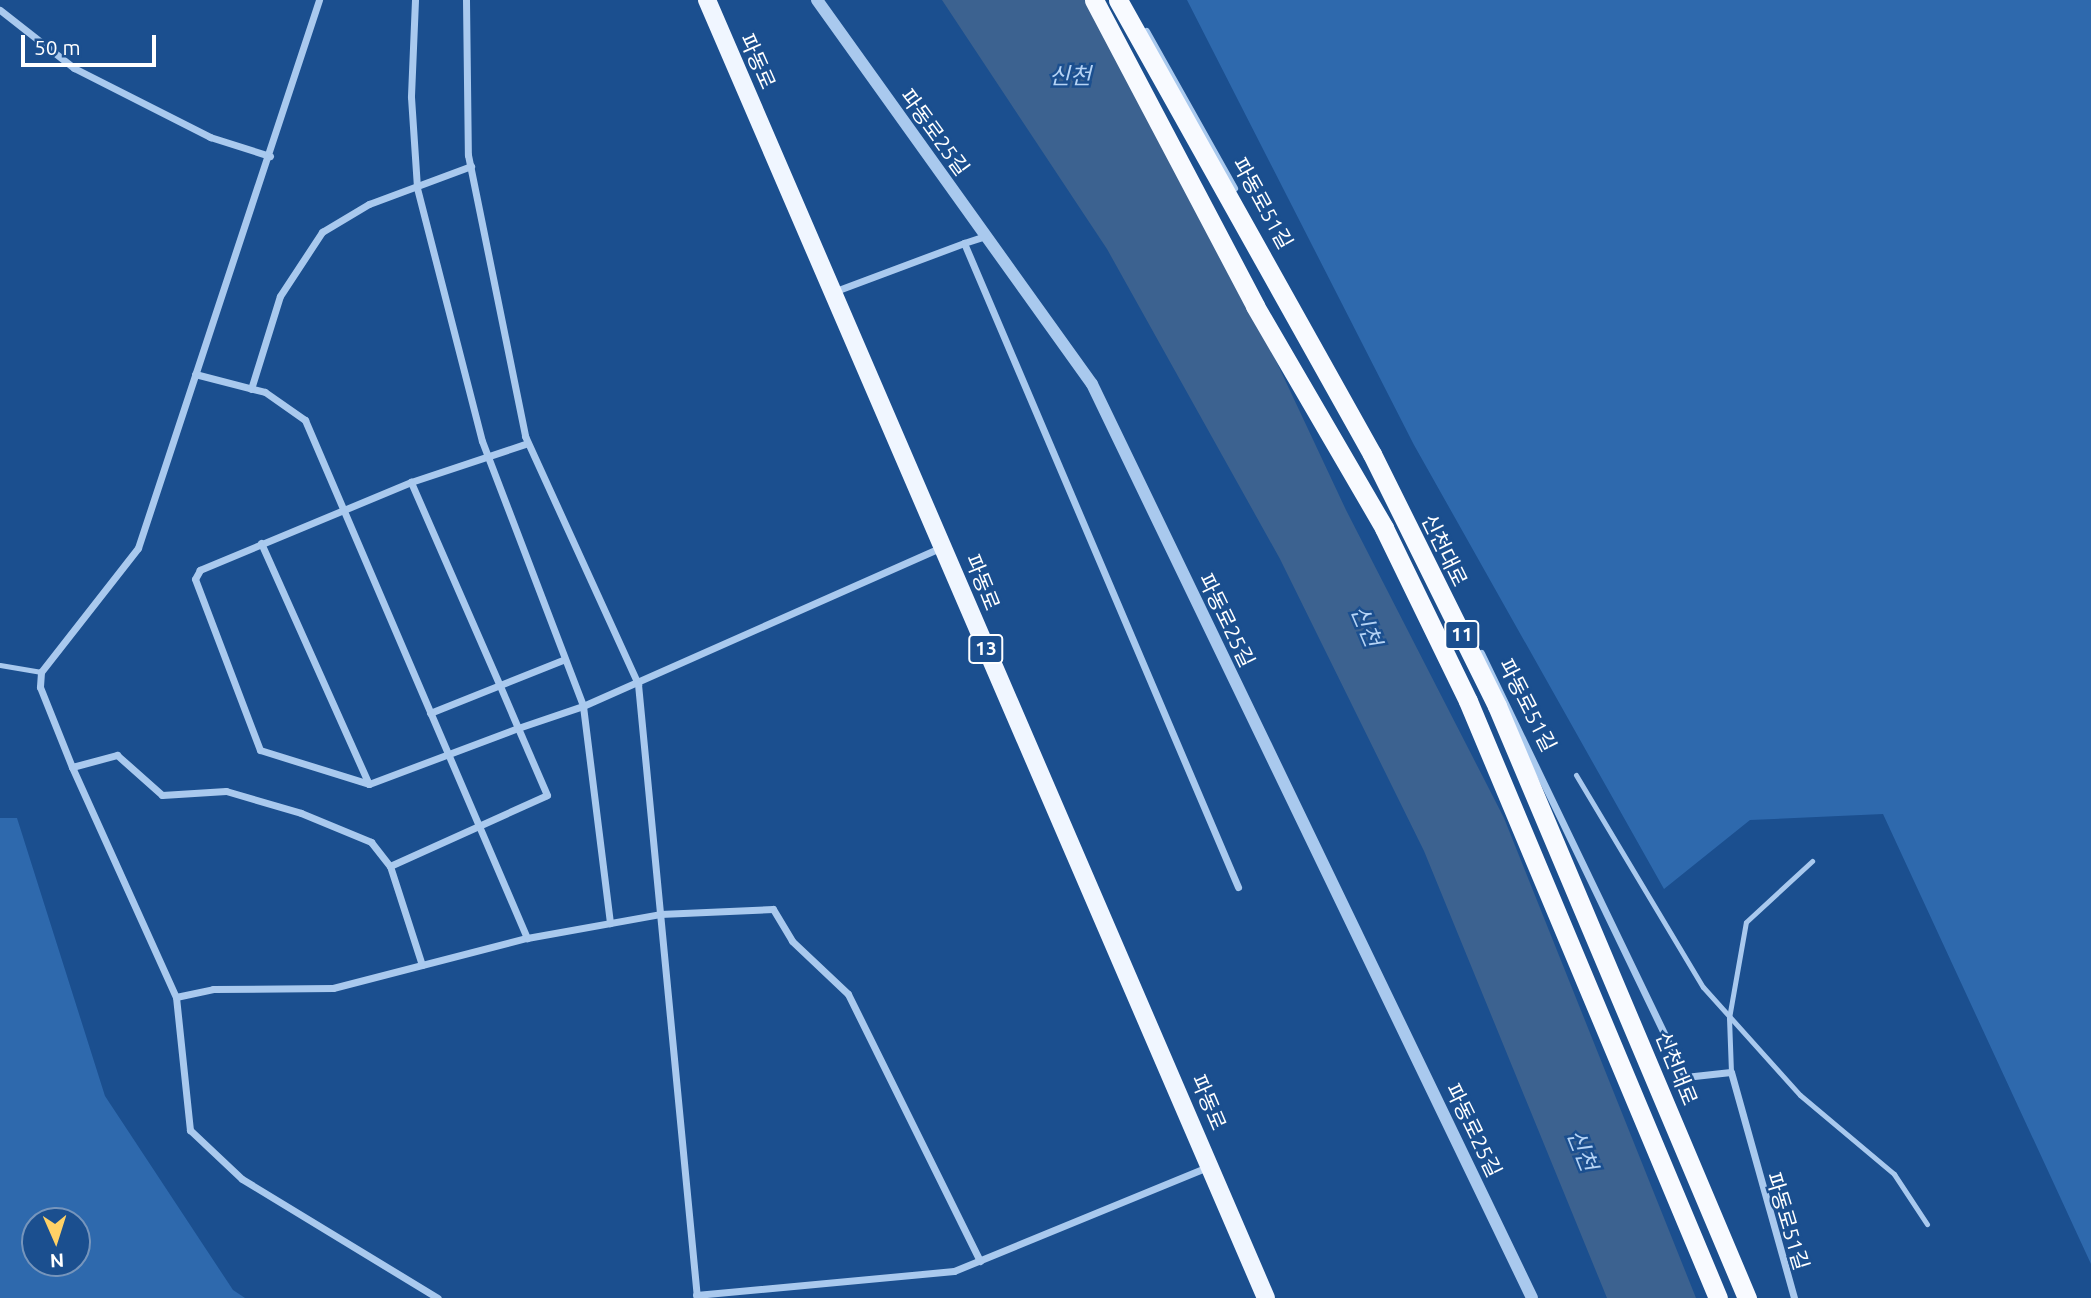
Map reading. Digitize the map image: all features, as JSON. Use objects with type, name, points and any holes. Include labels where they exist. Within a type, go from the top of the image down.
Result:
[{"type":"highway","name":"11","points":[[1094,0],[1255,306],[1384,528],[1462,689],[1717,1298]]},
{"type":"highway","name":"신천대로","points":[[1118,0],[1372,454],[1497,706],[1747,1298]]},
{"type":"main road","name":"파동로","points":[[706,0],[1212,1166],[1266,1298]]},
{"type":"street","points":[[319,0],[270,156],[138,548],[41,672],[40,687],[72,767],[176,997],[190,1130],[242,1180],[438,1298]]},
{"type":"street","points":[[415,0],[411,97],[417,188],[488,455],[583,706],[610,923]]},
{"type":"street","points":[[466,0],[471,166],[528,443],[636,679],[696,1296],[954,1271],[1212,1166]]},
{"type":"street","name":"파동로25길","points":[[817,0],[1092,384],[1532,1298]]},
{"type":"street","name":"파동로51길","points":[[1128,0],[1364,422],[1567,821],[1685,1077],[1731,1072],[1794,1298]]},
{"type":"street","points":[[0,10],[74,68],[211,137],[270,156]]},
{"type":"street","points":[[251,388],[280,296],[322,232],[369,204],[471,166]]},
{"type":"street","points":[[832,292],[986,236]]},
{"type":"street","points":[[964,243],[1238,887]]},
{"type":"street","points":[[195,374],[251,388],[305,420],[527,938]]},
{"type":"street","points":[[528,443],[343,508],[200,570],[195,579],[260,750],[369,784],[583,706],[636,679],[944,546]]},
{"type":"street","points":[[390,866],[547,795],[411,482]]},
{"type":"street","points":[[261,543],[369,784]]},
{"type":"street","points":[[430,713],[565,659]]},
{"type":"street","points":[[72,767],[117,755],[162,795],[226,791],[288,810],[371,842],[390,866],[422,965]]},
{"type":"street","points":[[176,997],[213,989],[333,988],[527,938],[660,914],[773,909],[792,941],[848,994],[980,1261]]},
{"type":"lane","points":[[0,665],[41,672]]},
{"type":"lane","points":[[1576,775],[1703,987],[1800,1094],[1894,1174],[1927,1224]]},
{"type":"lane","points":[[1731,1072],[1729,1018],[1746,922],[1812,861]]},
{"type":"shaded area","points":[[1187,0],[2091,0],[2091,1264],[1883,814],[1750,820],[1664,889],[1414,445]]},
{"type":"shaded area","points":[[0,818],[17,818],[105,1096],[233,1290],[245,1298],[0,1298]]},
{"type":"water","name":"신천","points":[[942,0],[1094,0],[1128,45],[1346,510],[1504,818],[1696,1298],[1607,1298],[1424,851],[1280,559],[1107,249]]}]
